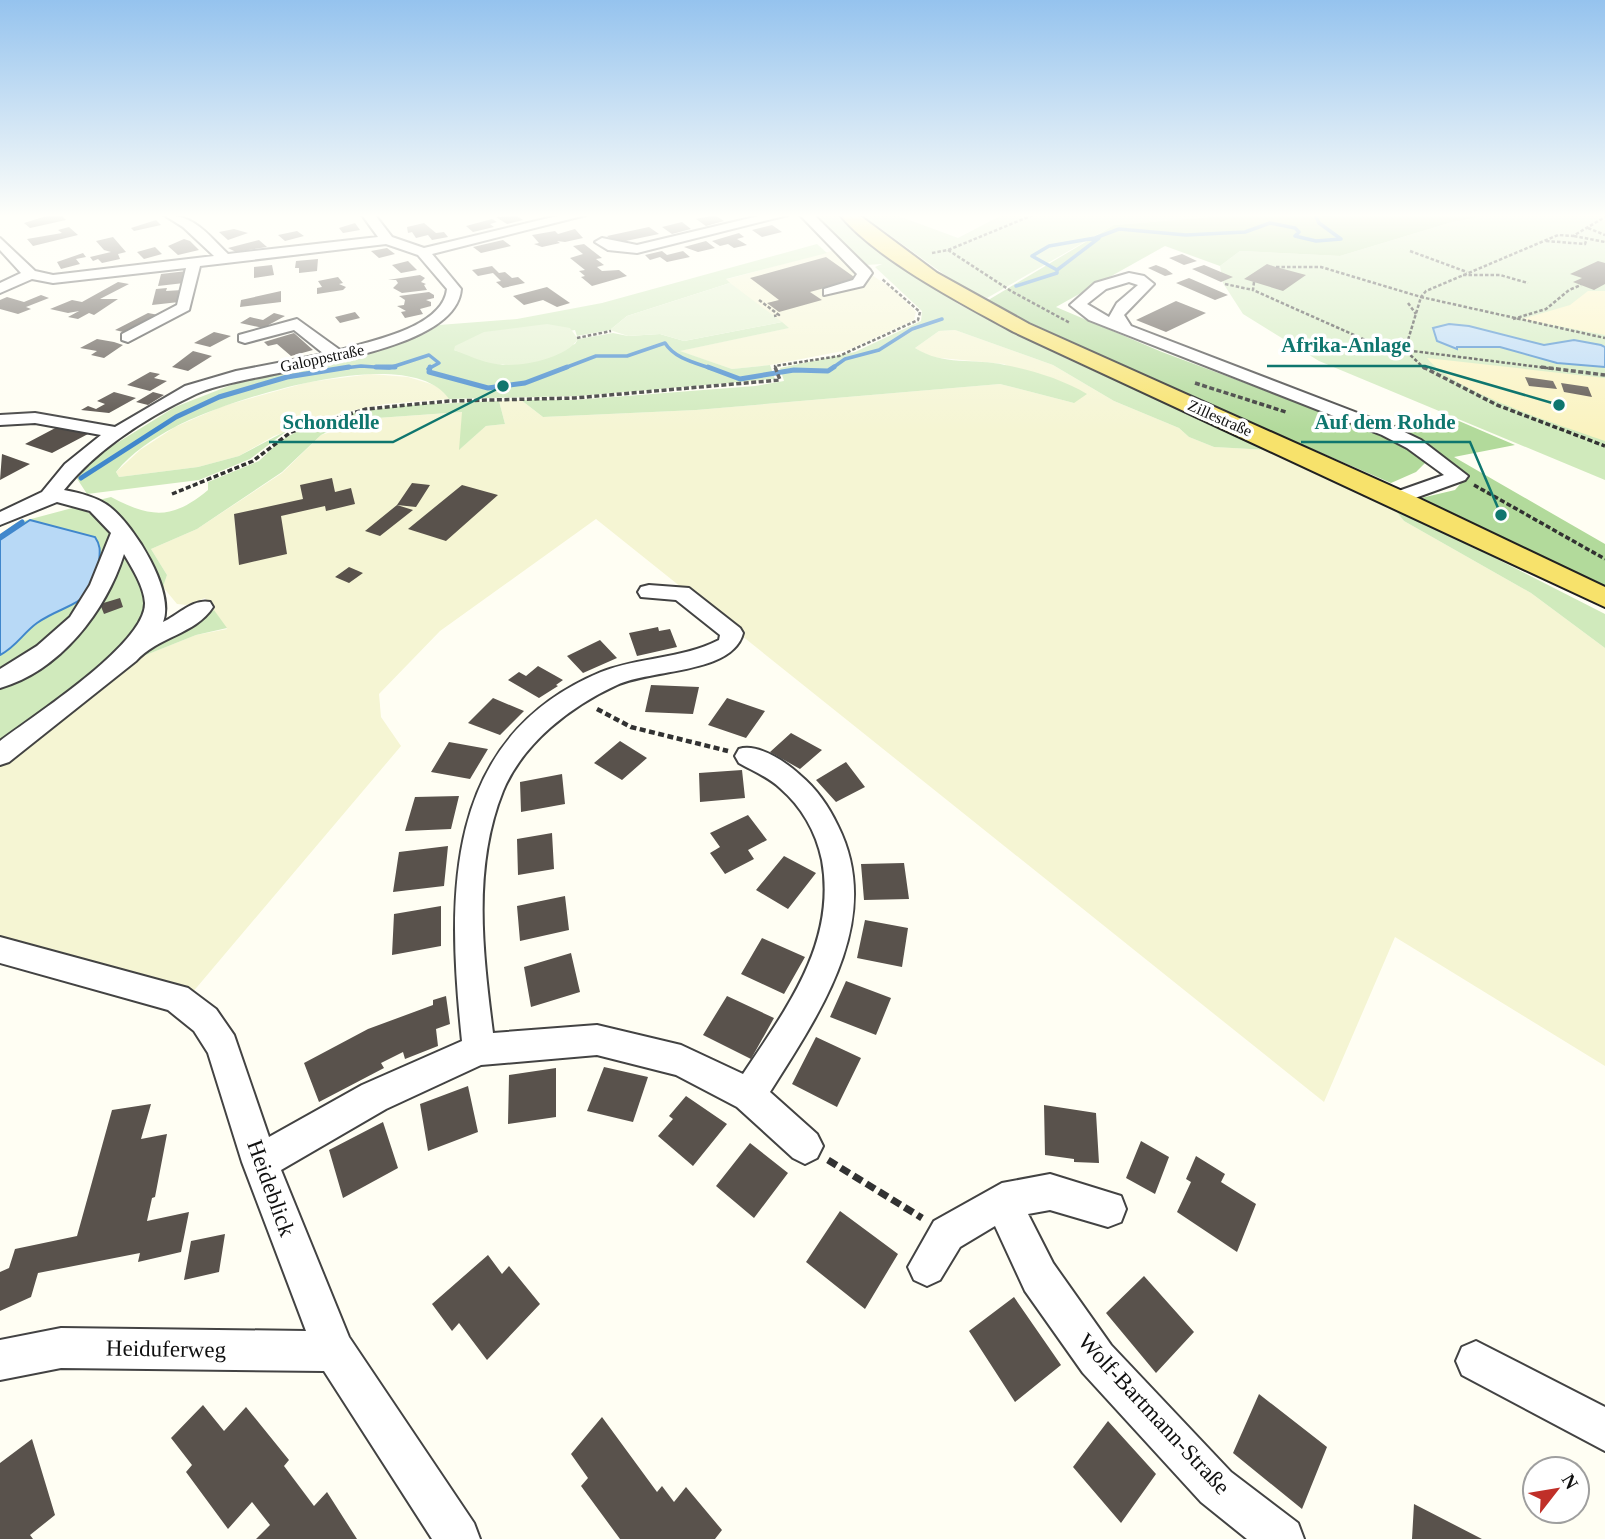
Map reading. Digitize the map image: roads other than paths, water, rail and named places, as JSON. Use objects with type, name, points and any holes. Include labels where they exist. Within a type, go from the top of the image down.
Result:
[{"type":"main road","name":"Zillestraße","points":[[950,287],[1016,323],[1396,498],[1605,598]]},
{"type":"street","points":[[128,337],[184,307],[188,287]]},
{"type":"street","name":"Galoppstraße","points":[[0,519],[29,508],[50,496],[72,468],[115,432],[191,390],[236,376],[337,356],[402,337],[426,326],[444,312],[453,300],[452,287]]},
{"type":"street","points":[[829,292],[848,287]]},
{"type":"street","points":[[245,338],[297,324],[337,356]]},
{"type":"street","points":[[1120,325],[1388,431],[1414,444],[1458,476]]},
{"type":"street","points":[[0,420],[35,418],[115,432]]},
{"type":"street","points":[[1396,498],[1458,476]]},
{"type":"street","points":[[50,496],[78,499],[108,516],[148,579],[156,602],[153,617],[139,643]]},
{"type":"street","points":[[0,680],[67,637],[95,598],[120,534]]},
{"type":"street","points":[[479,1050],[466,900],[476,831],[484,800],[499,770],[524,737],[550,713],[574,697],[640,667],[712,655],[729,644],[732,633],[681,593],[649,592]]},
{"type":"street","points":[[0,755],[139,643],[195,615],[202,607],[179,609],[156,602]]},
{"type":"street","points":[[748,756],[789,779],[812,805],[828,833],[840,870],[842,912],[831,952],[813,991],[749,1095]]},
{"type":"street","name":"Heideblick","points":[[0,950],[177,998],[205,1020],[222,1046],[260,1163],[334,1351],[458,1539]]},
{"type":"street","points":[[260,1163],[374,1097],[479,1050],[597,1040],[681,1061],[749,1095],[805,1146]]},
{"type":"street","points":[[927,1267],[947,1234],[1002,1200],[1050,1192],[1108,1209]]},
{"type":"street","name":"Wolf-Bartmann-Straße","points":[[1002,1200],[1039,1277],[1097,1359],[1216,1486],[1282,1539]]},
{"type":"street","name":"Heiduferweg","points":[[0,1360],[61,1348],[334,1351]]},
{"type":"street","points":[[1476,1361],[1605,1430]]},
{"type":"water","points":[[1449,324],[1469,326],[1544,345],[1574,340],[1601,345],[1605,347],[1605,367],[1557,363],[1500,347],[1457,349],[1437,341],[1433,328]]},
{"type":"water","points":[[30,520],[95,537],[100,552],[96,577],[86,596],[37,623],[0,655],[0,540]]},
{"type":"waterway","points":[[831,369],[845,359],[879,350],[912,329],[942,319]]},
{"type":"waterway","points":[[562,369],[596,356],[627,356],[665,343],[680,357],[713,369]]},
{"type":"waterway","points":[[392,367],[429,355],[439,363],[430,368]]},
{"type":"waterway","points":[[338,369],[349,367]]},
{"type":"waterway","points":[[376,367],[392,367]]},
{"type":"waterway","points":[[338,369],[392,367]]},
{"type":"waterway","points":[[430,368],[429,372],[488,388],[525,383],[567,367]]},
{"type":"waterway","points":[[708,367],[740,379],[794,370],[831,369]]},
{"type":"waterway","points":[[81,478],[176,417],[219,397],[287,377],[338,369]]},
{"type":"waterway","points":[[0,537],[22,522]]},
{"type":"place","name":"Schondelle","points":[[503,386]]},
{"type":"place","name":"Afrika-Anlage","points":[[1559,405]]},
{"type":"place","name":"Auf dem Rohde","points":[[1501,515]]}]
